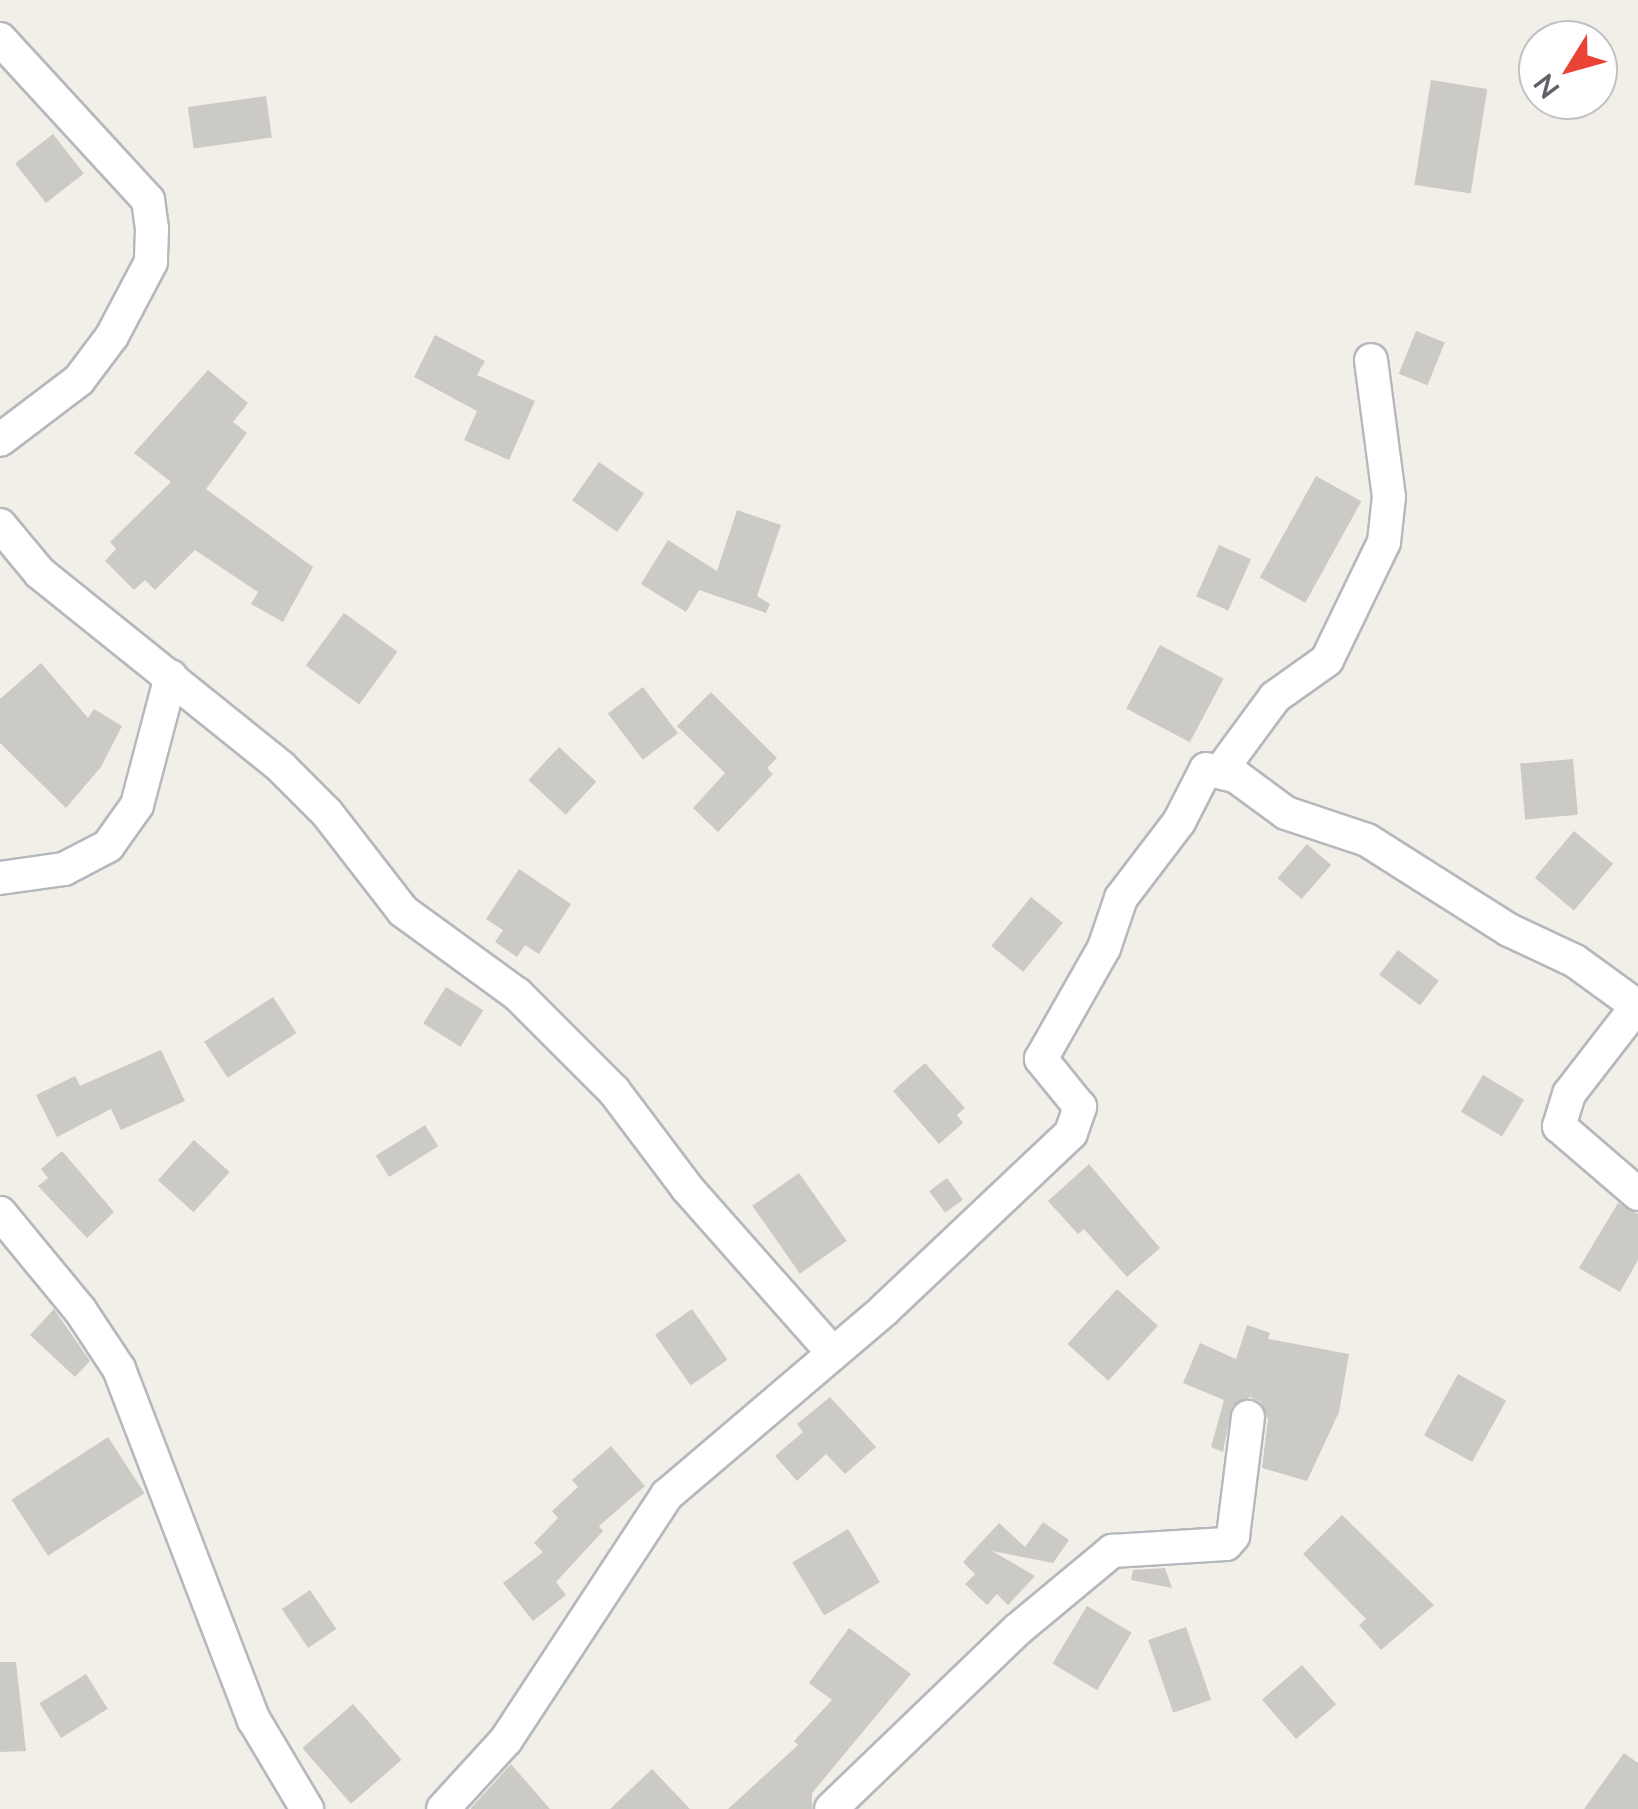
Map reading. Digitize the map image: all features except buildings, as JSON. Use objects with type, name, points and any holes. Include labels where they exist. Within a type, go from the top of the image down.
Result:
[{"type":"street","points":[[0,39],[138,186],[148,200],[152,230],[151,262],[112,336],[79,380],[0,440]]},
{"type":"street","points":[[1222,768],[1275,698],[1327,660],[1384,542],[1389,497],[1371,360]]},
{"type":"street","points":[[0,525],[40,573],[171,676],[327,813],[403,910],[517,994],[614,1091],[687,1188],[832,1352]]},
{"type":"street","points":[[0,878],[64,869],[108,846],[137,806],[171,676]]},
{"type":"street","points":[[442,1809],[506,1740],[667,1495],[1046,1161],[1080,1120],[1080,1107],[1041,1059],[1104,948],[1122,898],[1178,822],[1206,770],[1222,768],[1286,813],[1368,840],[1509,930],[1575,961],[1638,1006],[1569,1094],[1559,1126],[1638,1194]]},
{"type":"street","points":[[0,1213],[80,1310],[119,1370],[254,1720],[307,1809]]},
{"type":"street","points":[[830,1809],[1018,1630],[1112,1550],[1226,1544],[1233,1536],[1248,1417]]}]
